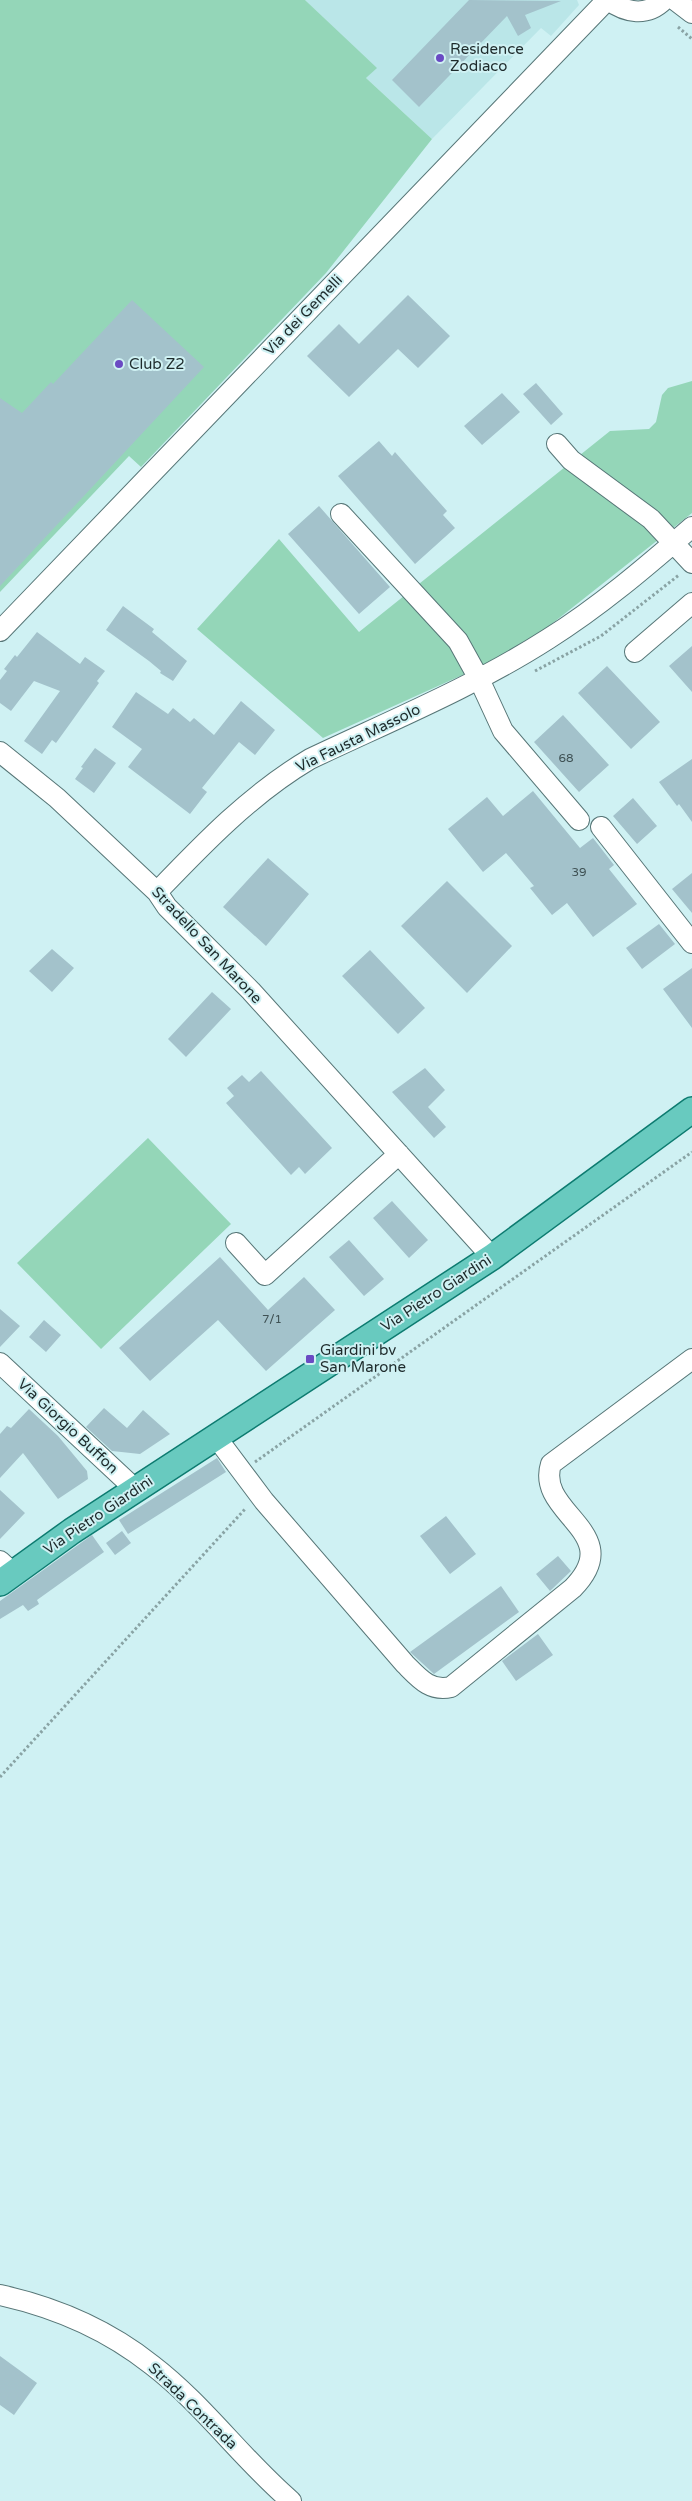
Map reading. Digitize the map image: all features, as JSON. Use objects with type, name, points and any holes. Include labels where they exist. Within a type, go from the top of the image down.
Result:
[{"type":"main road","name":"Via Pietro Giardini","points":[[4,1573],[216,1438],[492,1257],[692,1110]]},
{"type":"street","points":[[607,0],[618,8],[632,12],[646,11],[659,5],[664,0]]},
{"type":"street","name":"Via dei Gemelli","points":[[0,631],[607,0]]},
{"type":"street","points":[[675,0],[692,13]]},
{"type":"street","points":[[557,444],[571,460],[651,519],[675,542],[692,563]]},
{"type":"street","points":[[341,514],[458,641],[480,679],[503,731],[579,820]]},
{"type":"street","name":"Via Fausta Massolo","points":[[157,892],[207,839],[286,773],[310,759],[480,679],[548,639],[622,587],[692,527]]},
{"type":"street","points":[[635,652],[692,603]]},
{"type":"street","name":"Stradello San Marone","points":[[0,752],[57,798],[157,892],[167,907],[251,991],[492,1257]]},
{"type":"street","points":[[601,827],[692,943]]},
{"type":"street","points":[[236,1243],[265,1275],[399,1154]]},
{"type":"street","points":[[216,1438],[264,1500],[405,1664],[423,1682],[441,1689],[451,1687],[573,1588],[585,1575],[591,1560],[591,1546],[551,1489],[548,1473],[551,1464],[692,1359]]},
{"type":"street","name":"Via Giorgio Buffon","points":[[0,1363],[136,1489]]},
{"type":"street","name":"Strada Contrada","points":[[0,2296],[49,2309],[85,2324],[138,2355],[178,2388],[270,2483],[291,2501]]},
{"type":"path","points":[[242,1472],[692,1152]]},
{"type":"path","points":[[0,1777],[249,1504]]},
{"type":"shaded area","points":[[305,0],[577,0],[579,5],[551,36],[541,28],[432,139],[366,78],[376,68]]},
{"type":"green space","points":[[0,0],[305,0],[377,68],[366,78],[432,139],[326,273],[141,467],[129,456],[0,592]]},
{"type":"green space","points":[[692,381],[692,513],[520,649],[323,738],[197,629],[279,539],[359,632],[610,431],[649,429],[656,422],[662,395],[668,388]]},
{"type":"green space","points":[[148,1138],[231,1224],[101,1349],[17,1263]]},
{"type":"building","name":"Residence Zodiaco","points":[[469,0],[561,1],[525,15],[531,28],[518,36],[507,16],[419,107],[392,80]]},
{"type":"building","points":[[408,295],[450,336],[418,368],[398,349],[349,397],[307,356],[339,324],[359,344]]},
{"type":"building","points":[[132,300],[204,367],[0,586],[0,398],[22,413],[51,382],[53,384]]},
{"type":"building","points":[[536,383],[563,414],[551,425],[523,394]]},
{"type":"building","points":[[502,393],[520,412],[482,445],[464,426]]},
{"type":"building","points":[[379,441],[392,456],[395,452],[447,511],[443,515],[455,528],[415,564],[338,476]]},
{"type":"building","points":[[319,506],[390,587],[359,614],[288,534]]},
{"type":"building","points":[[123,606],[154,629],[152,632],[187,661],[173,681],[160,673],[161,671],[149,661],[106,630]]},
{"type":"building","points":[[37,632],[80,664],[85,657],[105,671],[97,681],[99,683],[56,743],[52,740],[42,754],[24,741],[60,691],[34,681],[11,711],[0,703],[0,680],[7,671],[4,669],[15,655],[17,657]]},
{"type":"building","points":[[692,646],[692,692],[669,666]]},
{"type":"building","points":[[607,666],[660,722],[631,749],[578,693]]},
{"type":"building","points":[[136,692],[168,714],[173,708],[190,722],[194,718],[214,735],[241,701],[275,730],[255,755],[239,742],[202,788],[207,792],[190,814],[128,767],[142,749],[112,727]]},
{"type":"building","points":[[563,715],[609,765],[579,792],[534,742]]},
{"type":"building","points":[[95,748],[116,763],[94,793],[75,779]]},
{"type":"building","points":[[692,759],[692,822],[659,782]]},
{"type":"building","points":[[533,791],[580,848],[593,838],[614,865],[609,869],[637,904],[593,937],[567,903],[552,915],[530,888],[534,886],[506,853],[483,872],[448,829],[487,797],[503,816]]},
{"type":"building","points":[[633,798],[657,826],[637,844],[613,816]]},
{"type":"building","points":[[268,858],[309,894],[266,946],[223,907]]},
{"type":"building","points":[[692,873],[692,913],[672,889]]},
{"type":"building","points":[[447,881],[512,946],[467,993],[401,926]]},
{"type":"building","points":[[659,924],[675,944],[642,969],[626,948]]},
{"type":"building","points":[[52,949],[74,968],[52,992],[29,971]]},
{"type":"building","points":[[370,950],[425,1008],[398,1034],[342,976]]},
{"type":"building","points":[[692,968],[692,1028],[663,989]]},
{"type":"building","points":[[212,992],[231,1009],[186,1057],[168,1039]]},
{"type":"building","points":[[425,1068],[445,1090],[428,1107],[446,1127],[434,1138],[392,1092]]},
{"type":"building","points":[[261,1071],[332,1148],[305,1174],[299,1167],[291,1175],[226,1103],[234,1096],[227,1088],[242,1075],[249,1082]]},
{"type":"building","points":[[392,1201],[428,1240],[409,1258],[373,1218]]},
{"type":"building","points":[[349,1240],[384,1279],[364,1296],[329,1257]]},
{"type":"building","points":[[220,1257],[268,1310],[304,1277],[335,1310],[266,1371],[218,1320],[150,1381],[119,1348]]},
{"type":"building","points":[[0,1309],[20,1326],[0,1347]]},
{"type":"building","points":[[44,1320],[61,1335],[46,1352],[29,1337]]},
{"type":"building","points":[[104,1408],[127,1428],[143,1410],[170,1434],[140,1454],[112,1451],[86,1427]]},
{"type":"building","points":[[29,1409],[58,1436],[87,1471],[88,1479],[58,1499],[23,1453],[0,1478],[0,1434],[7,1426],[11,1428]]},
{"type":"building","points":[[217,1458],[226,1472],[128,1534],[119,1520]]},
{"type":"building","points":[[0,1490],[25,1513],[0,1539]]},
{"type":"building","points":[[446,1516],[476,1554],[450,1574],[420,1536]]},
{"type":"building","points":[[122,1531],[131,1543],[115,1555],[106,1543]]},
{"type":"building","points":[[92,1535],[104,1552],[37,1600],[39,1604],[28,1611],[23,1605],[0,1619],[0,1601]]},
{"type":"building","points":[[558,1556],[571,1571],[550,1591],[536,1574]]},
{"type":"building","points":[[501,1586],[519,1612],[434,1674],[410,1652]]},
{"type":"building","points":[[538,1634],[553,1655],[516,1681],[502,1661]]},
{"type":"building","points":[[0,2356],[37,2383],[14,2415],[0,2405]]},
{"type":"place","name":"Residence Zodiaco","points":[[440,58]]},
{"type":"place","name":"Club Z2","points":[[119,364]]},
{"type":"place","name":"Giardini bv San Marone","points":[[310,1359]]}]
